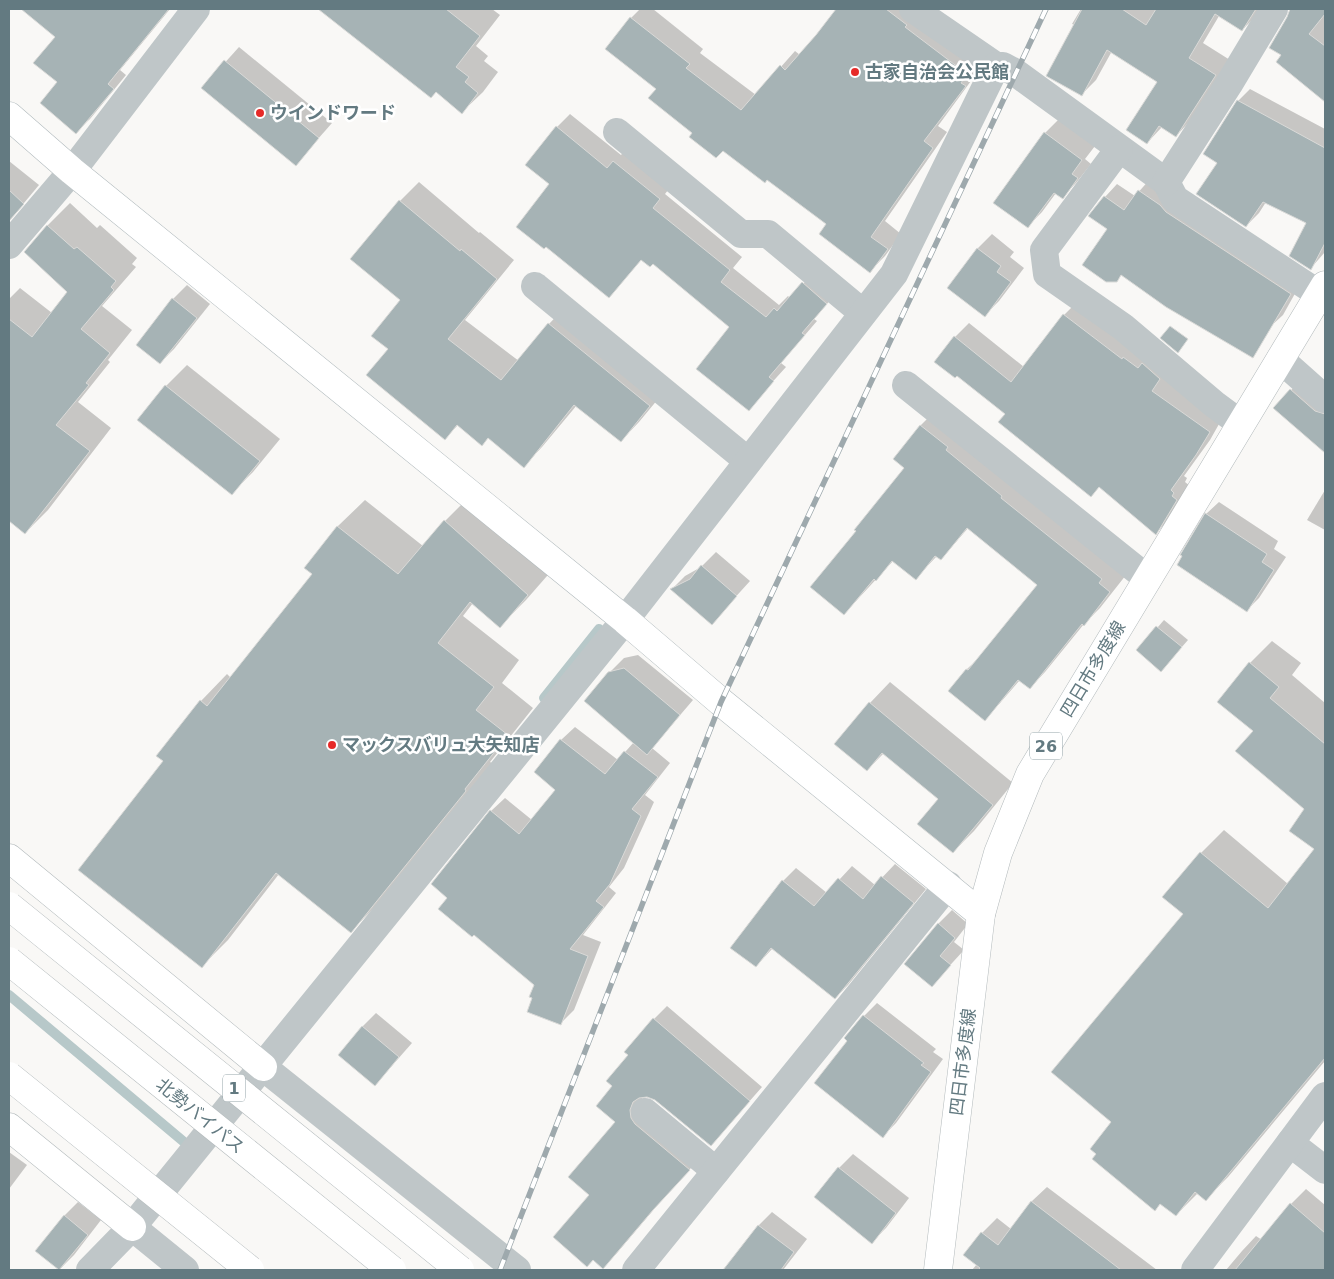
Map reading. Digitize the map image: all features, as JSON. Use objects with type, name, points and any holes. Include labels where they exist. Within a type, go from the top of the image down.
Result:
[{"type":"main road","points":[[9,116],[72,171],[625,620],[721,702],[948,885],[981,914]]},
{"type":"main road","name":"四日市多度線","points":[[938,1270],[981,914],[998,853],[1030,774],[1322,289]]},
{"type":"main road","points":[[9,858],[263,1067]]},
{"type":"main road","name":"1","points":[[9,906],[460,1270]]},
{"type":"main road","name":"北勢バイパス","points":[[9,962],[392,1270]]},
{"type":"main road","points":[[9,1076],[250,1270]]},
{"type":"main road","points":[[9,1127],[132,1228]]},
{"type":"street","points":[[9,245],[72,171],[196,9]]},
{"type":"street","points":[[913,9],[996,66],[1003,66],[1016,73],[1166,182],[1175,199],[1322,289]]},
{"type":"street","points":[[1166,182],[1229,84],[1274,9]]},
{"type":"street","points":[[90,1270],[132,1228],[625,620],[894,274],[996,66]]},
{"type":"street","points":[[617,132],[741,234],[768,234],[863,313]]},
{"type":"street","points":[[1119,149],[1044,250],[1047,274],[1123,327],[1214,404],[1241,424]]},
{"type":"street","points":[[535,286],[748,461]]},
{"type":"street","points":[[1280,359],[1325,398]]},
{"type":"street","points":[[906,385],[1148,579]]},
{"type":"street","points":[[636,1270],[948,885]]},
{"type":"street","points":[[263,1067],[517,1270]]},
{"type":"street","points":[[1195,1270],[1325,1096]]},
{"type":"street","points":[[645,1112],[716,1171]]},
{"type":"street","points":[[1290,1143],[1325,1170]]},
{"type":"street","points":[[132,1228],[185,1270]]},
{"type":"building","points":[[21,9],[169,9],[108,84],[114,89],[76,134],[40,103],[57,82],[33,63],[55,37]]},
{"type":"building","points":[[318,9],[446,9],[480,36],[456,67],[469,77],[465,82],[478,93],[462,114],[436,92],[431,98]]},
{"type":"building","points":[[836,9],[886,9],[907,25],[905,27],[967,74],[961,83],[966,86],[924,141],[933,148],[871,237],[888,249],[870,273],[819,234],[826,224],[767,180],[765,183],[723,151],[716,158],[689,137],[692,133],[648,98],[656,89],[605,49],[630,17],[690,64],[686,68],[741,110],[780,65],[785,70]]},
{"type":"building","points":[[1082,9],[1122,9],[1146,25],[1156,9],[1256,9],[1242,31],[1215,14],[1189,58],[1216,75],[1176,137],[1159,126],[1147,144],[1126,130],[1157,82],[1107,50],[1082,96],[1046,76]]},
{"type":"building","points":[[1290,9],[1325,9],[1325,14],[1309,34],[1325,46],[1325,102],[1276,62],[1281,55],[1269,48]]},
{"type":"building","name":"ウインドワード","points":[[224,60],[319,138],[296,166],[201,88]]},
{"type":"building","points":[[1237,100],[1325,148],[1325,243],[1311,270],[1289,256],[1306,223],[1263,202],[1246,227],[1196,194],[1217,163],[1203,154]]},
{"type":"building","points":[[556,126],[607,168],[613,161],[660,199],[653,208],[730,270],[721,282],[766,317],[774,308],[777,311],[802,282],[827,304],[802,333],[805,335],[769,377],[774,381],[749,411],[696,369],[729,327],[653,264],[650,267],[641,260],[609,298],[546,247],[544,249],[516,227],[549,184],[525,165]]},
{"type":"building","points":[[1044,132],[1082,160],[1072,174],[1078,178],[1063,199],[1054,193],[1028,228],[993,203]]},
{"type":"building","points":[[9,190],[24,204],[9,221]]},
{"type":"building","points":[[1138,190],[1160,205],[1166,212],[1291,294],[1253,358],[1166,307],[1121,275],[1117,282],[1106,282],[1082,265],[1107,229],[1088,216],[1104,196],[1124,210]]},
{"type":"building","points":[[399,200],[497,279],[448,339],[501,380],[548,323],[650,406],[621,442],[574,405],[524,468],[488,438],[482,446],[457,425],[445,440],[366,375],[388,349],[371,336],[400,300],[350,259]]},
{"type":"building","points":[[47,225],[74,249],[77,247],[116,281],[111,287],[114,290],[81,329],[110,353],[86,383],[89,385],[56,425],[90,451],[25,534],[9,521],[9,319],[32,337],[67,292],[24,252]]},
{"type":"building","points":[[977,248],[1001,266],[997,272],[1011,282],[985,317],[947,288]]},
{"type":"building","points":[[172,298],[197,318],[160,364],[136,345]]},
{"type":"building","points":[[1063,314],[1122,359],[1123,357],[1138,368],[1142,363],[1160,379],[1152,391],[1210,432],[1171,490],[1174,493],[1172,496],[1177,500],[1156,535],[1099,487],[1091,497],[998,422],[1005,414],[957,376],[955,378],[934,362],[954,336],[1011,382]]},
{"type":"building","points":[[1170,326],[1188,339],[1178,353],[1160,338]]},
{"type":"building","points":[[165,385],[260,461],[232,495],[137,420]]},
{"type":"building","points":[[1290,389],[1315,411],[1325,414],[1325,453],[1273,408]]},
{"type":"building","points":[[920,425],[948,447],[946,450],[1002,496],[1001,498],[1102,579],[1099,583],[1110,592],[1084,626],[1082,624],[1030,689],[1018,680],[985,721],[948,691],[966,669],[968,670],[1037,585],[967,528],[941,560],[935,556],[916,580],[892,561],[844,615],[810,587],[904,468],[893,459]]},
{"type":"building","points":[[1205,513],[1267,554],[1262,562],[1274,570],[1247,612],[1177,565],[1182,556],[1180,555]]},
{"type":"building","name":"マックスバリュ大矢知店","points":[[444,520],[528,595],[500,628],[470,602],[438,643],[494,687],[476,710],[508,735],[465,789],[466,791],[351,933],[276,873],[202,968],[78,870],[163,761],[156,756],[200,700],[207,706],[312,574],[304,568],[337,526],[398,574]]},
{"type":"building","points":[[701,565],[737,596],[712,625],[670,589],[690,579]]},
{"type":"building","points":[[1156,626],[1182,647],[1161,672],[1136,650]]},
{"type":"building","points":[[1249,662],[1279,687],[1270,698],[1325,744],[1325,1058],[1206,1201],[1195,1192],[1176,1216],[1160,1204],[1155,1211],[1092,1159],[1096,1154],[1090,1149],[1111,1122],[1051,1072],[1183,914],[1162,897],[1200,852],[1268,908],[1314,849],[1289,831],[1304,809],[1235,751],[1253,731],[1217,702]]},
{"type":"building","points":[[624,668],[680,715],[647,755],[584,701],[608,672]]},
{"type":"building","points":[[869,702],[993,805],[953,853],[917,824],[938,799],[882,753],[867,771],[834,744]]},
{"type":"building","points":[[560,739],[605,774],[624,751],[658,777],[632,809],[641,816],[610,884],[596,901],[604,907],[570,949],[588,956],[561,1025],[527,1012],[532,998],[529,997],[534,985],[474,935],[472,937],[438,909],[447,898],[431,884],[490,810],[519,834],[555,790],[534,772]]},
{"type":"building","points":[[881,876],[914,903],[835,999],[771,948],[756,967],[730,948],[782,880],[814,906],[838,878],[863,899]]},
{"type":"building","points":[[938,923],[955,938],[940,956],[951,965],[932,987],[904,964]]},
{"type":"building","points":[[863,1015],[924,1063],[921,1065],[931,1072],[883,1138],[814,1083],[847,1041],[844,1038]]},
{"type":"building","points":[[653,1018],[750,1101],[711,1146],[655,1100],[647,1097],[639,1098],[633,1102],[630,1110],[631,1118],[635,1124],[690,1170],[603,1269],[593,1260],[587,1267],[553,1237],[589,1195],[568,1177],[615,1122],[596,1106],[612,1086],[606,1081],[628,1055],[624,1052]]},
{"type":"building","points":[[362,1026],[399,1057],[375,1086],[338,1055]]},
{"type":"building","points":[[838,1167],[896,1213],[872,1244],[814,1197]]},
{"type":"building","points":[[1031,1201],[1121,1270],[978,1270],[980,1268],[963,1255],[981,1232],[998,1245]]},
{"type":"building","points":[[1290,1203],[1325,1233],[1325,1270],[1235,1270]]},
{"type":"building","points":[[64,1215],[88,1235],[59,1270],[35,1251]]},
{"type":"building","points":[[758,1225],[794,1252],[781,1270],[723,1270]]},
{"type":"waterway","points":[[544,698],[599,629]]},
{"type":"waterway","points":[[9,995],[190,1147],[193,1143]]},
{"type":"railway","points":[[500,1270],[721,702],[1046,9]]},
{"type":"place","name":"古家自治会公民館","points":[[855,72]]},
{"type":"place","name":"ウインドワード","points":[[260,113]]},
{"type":"place","name":"マックスバリュ大矢知店","points":[[332,745]]}]
